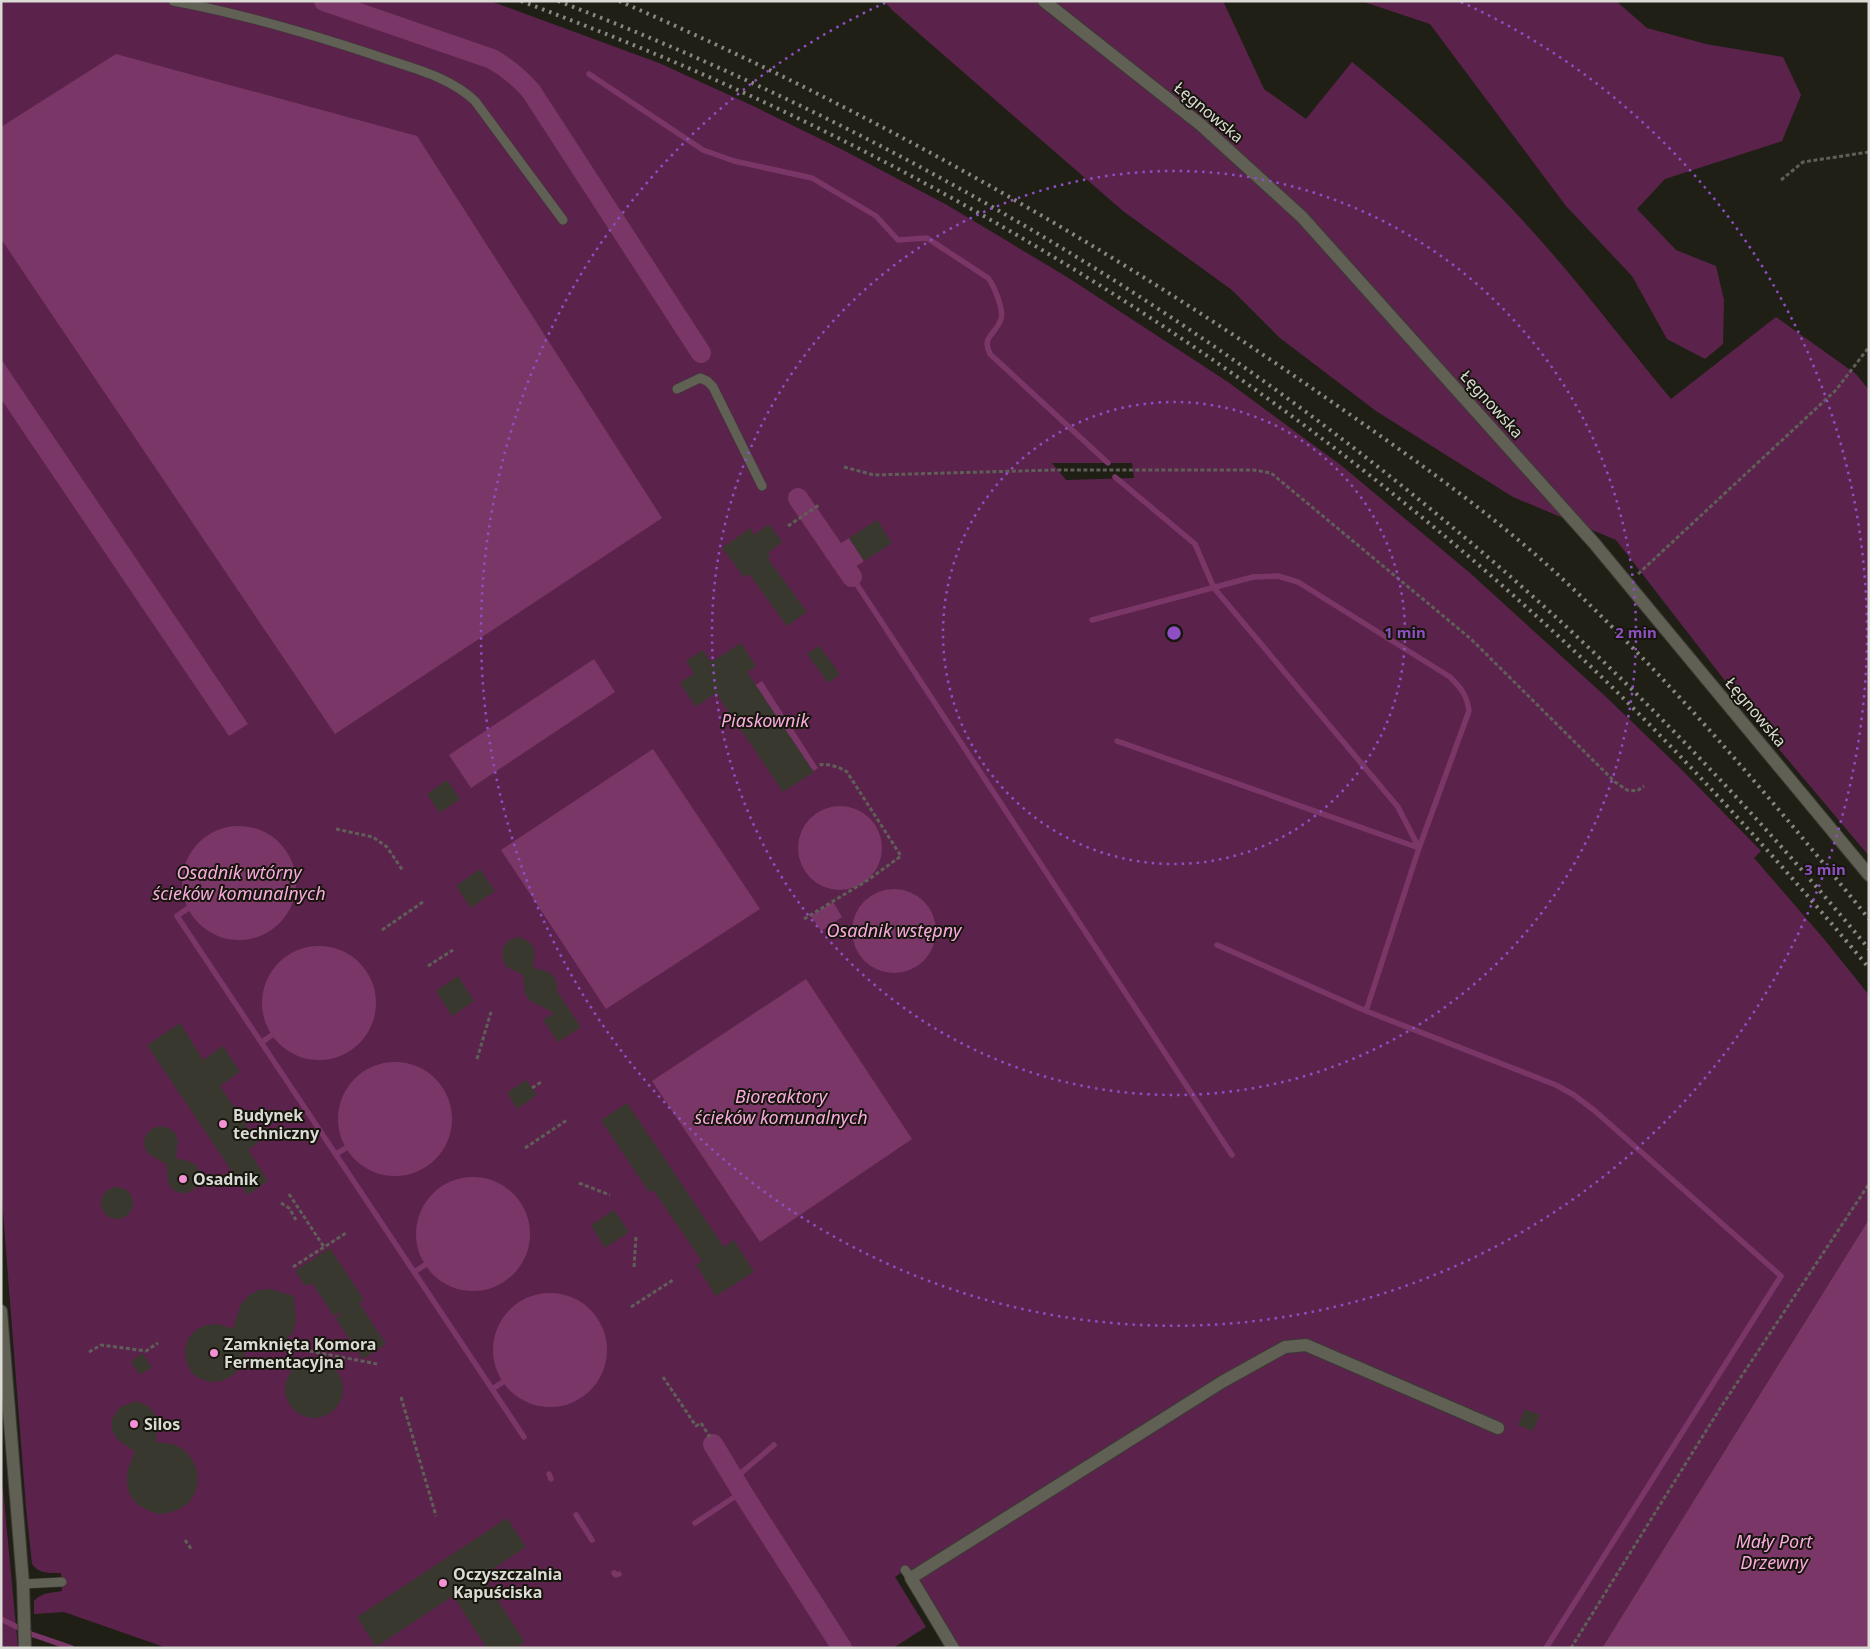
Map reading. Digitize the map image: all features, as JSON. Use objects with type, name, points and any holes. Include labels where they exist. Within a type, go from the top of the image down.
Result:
[{"type":"street","name":"Łęgnowska","points":[[1044,1],[1201,125],[1302,217],[1594,543],[1869,875]]},
{"type":"street","points":[[1,1311],[23,1584],[25,1648]]},
{"type":"street","points":[[953,1648],[908,1574],[1222,1382],[1285,1347],[1306,1345],[1498,1428]]},
{"type":"lane","points":[[174,1],[310,33],[436,76],[458,87],[475,101],[563,220]]},
{"type":"lane","points":[[678,389],[700,378],[707,381],[713,387],[762,486]]},
{"type":"lane","points":[[23,1584],[62,1582]]},
{"type":"path","points":[[1781,180],[1803,162],[1869,152]]},
{"type":"path","points":[[1628,583],[1836,390],[1869,347]]},
{"type":"path","points":[[844,467],[874,475],[1065,470],[1254,470],[1271,473],[1470,639],[1615,782],[1627,790],[1637,791],[1644,786]]},
{"type":"path","points":[[788,526],[820,505]]},
{"type":"path","points":[[804,919],[868,880],[901,856],[846,772],[841,768],[833,766],[818,765]]},
{"type":"path","points":[[336,829],[373,837],[388,847],[403,871]]},
{"type":"path","points":[[382,930],[423,902]]},
{"type":"path","points":[[428,966],[453,950]]},
{"type":"path","points":[[477,1058],[491,1012]]},
{"type":"path","points":[[532,1088],[541,1082]]},
{"type":"path","points":[[525,1148],[566,1120]]},
{"type":"path","points":[[578,1183],[610,1195]]},
{"type":"path","points":[[1571,1648],[1719,1410],[1869,1184]]},
{"type":"path","points":[[289,1194],[324,1247]]},
{"type":"path","points":[[281,1204],[289,1208],[296,1220]]},
{"type":"path","points":[[293,1267],[346,1233]]},
{"type":"path","points":[[634,1267],[636,1237]]},
{"type":"path","points":[[631,1307],[673,1280]]},
{"type":"path","points":[[89,1352],[101,1345],[146,1351],[158,1343]]},
{"type":"path","points":[[284,1346],[377,1364]]},
{"type":"path","points":[[664,1376],[696,1426],[701,1423],[711,1439]]},
{"type":"path","points":[[401,1397],[436,1516]]},
{"type":"path","points":[[185,1540],[192,1550]]},
{"type":"shaded area","points":[[1,1],[490,1],[659,63],[843,150],[947,205],[1067,277],[1228,382],[1342,466],[1470,573],[1604,695],[1680,768],[1761,851],[1754,858],[1824,939],[1869,995],[1869,1219],[1602,1648],[959,1648],[909,1567],[895,1577],[926,1627],[893,1648],[167,1648],[64,1612],[34,1614],[34,1601],[37,1598],[47,1593],[62,1591],[61,1573],[41,1571],[32,1564],[1,1186]],"holes":[[[1052,463],[1132,463],[1134,478],[1066,480]]]},
{"type":"shaded area","points":[[884,1],[1223,1],[1264,89],[1306,119],[1352,62],[1400,102],[1469,165],[1534,233],[1671,399],[1776,317],[1856,374],[1869,390],[1869,856],[1767,735],[1616,540],[1513,497],[1376,411],[1280,338],[1232,290],[1123,211]]},
{"type":"shaded area","points":[[1361,1],[1616,1],[1647,28],[1706,44],[1783,57],[1801,95],[1782,141],[1665,179],[1637,209],[1676,250],[1716,266],[1724,300],[1723,344],[1705,359],[1667,339],[1632,276],[1566,206],[1430,24]]},
{"type":"shaded area","points":[[1,1489],[3,1489],[18,1648],[1,1648]]},
{"type":"water","points":[[116,54],[417,136],[662,518],[335,734],[1,239],[1,127]]},
{"type":"water","points":[[1,359],[248,724],[229,736],[1,399]]},
{"type":"water","points":[[849,538],[864,561],[840,577],[824,554]]},
{"type":"water","points":[[594,659],[615,692],[471,788],[449,755]]},
{"type":"water","name":"Piaskownik","points":[[762,681],[818,768],[787,789],[730,702]]},
{"type":"water","points":[[653,749],[760,909],[606,1009],[501,850]]},
{"type":"water","name":"Osadnik wstępny","points":[[840,806],[856,809],[870,818],[879,832],[882,848],[879,864],[870,878],[856,887],[840,890],[824,887],[810,878],[801,864],[798,848],[801,832],[810,818],[824,809]]},
{"type":"water","name":"Osadnik wtórny ścieków komunalnych","points":[[239,826],[261,830],[280,842],[292,861],[296,883],[292,905],[280,924],[261,936],[239,940],[217,936],[198,924],[186,905],[182,883],[186,861],[198,842],[217,830]]},
{"type":"water","name":"Osadnik wstępny","points":[[894,889],[910,892],[924,901],[933,915],[936,931],[933,947],[924,961],[910,970],[894,973],[878,970],[864,961],[855,947],[852,931],[855,915],[864,901],[878,892]]},
{"type":"water","points":[[833,902],[842,917],[821,931],[811,916]]},
{"type":"water","name":"Osadnik wtórny ścieków komunalnych","points":[[319,946],[341,950],[351,955],[367,971],[372,981],[376,1003],[372,1025],[367,1035],[351,1051],[341,1056],[319,1060],[297,1056],[287,1051],[271,1035],[266,1025],[262,1003],[266,981],[271,971],[287,955],[297,950]]},
{"type":"water","name":"Bioreaktory ścieków komunalnych","points":[[806,979],[912,1139],[760,1242],[652,1081]]},
{"type":"water","points":[[395,1062],[417,1066],[427,1071],[443,1087],[448,1097],[452,1119],[448,1141],[443,1151],[427,1167],[417,1172],[395,1176],[373,1172],[363,1167],[347,1151],[342,1141],[338,1119],[342,1097],[347,1087],[363,1071],[373,1066]]},
{"type":"water","points":[[473,1177],[495,1181],[514,1193],[526,1212],[530,1234],[526,1256],[514,1275],[495,1287],[473,1291],[451,1287],[432,1275],[420,1256],[416,1234],[420,1212],[432,1193],[451,1181]]},
{"type":"water","name":"Mały Port Drzewny","points":[[1869,1219],[1869,1648],[1602,1648]]},
{"type":"water","points":[[550,1293],[572,1297],[582,1302],[598,1318],[603,1328],[607,1350],[603,1372],[598,1382],[582,1398],[572,1403],[550,1407],[528,1403],[518,1398],[502,1382],[497,1372],[493,1350],[497,1328],[502,1318],[518,1302],[528,1297]]},
{"type":"building","points":[[877,520],[892,543],[864,561],[849,538]]},
{"type":"building","points":[[769,524],[782,542],[768,553],[771,558],[768,559],[807,612],[787,626],[749,574],[744,577],[722,548],[750,528],[754,535]]},
{"type":"building","points":[[741,643],[756,666],[747,672],[814,772],[783,792],[716,693],[696,707],[680,683],[694,673],[686,661],[703,650],[711,662]]},
{"type":"building","points":[[819,646],[840,674],[828,683],[807,654]]},
{"type":"building","points":[[447,780],[460,799],[440,813],[427,794]]},
{"type":"building","points":[[480,869],[495,891],[471,908],[456,886]]},
{"type":"building","points":[[519,937],[532,945],[535,952],[533,968],[549,972],[555,978],[557,991],[581,1027],[558,1042],[543,1020],[554,1013],[529,1000],[525,993],[523,975],[507,967],[503,960],[502,952],[505,944],[511,939]]},
{"type":"building","points":[[458,976],[474,1001],[452,1016],[436,991]]},
{"type":"building","points":[[180,1023],[203,1060],[223,1046],[240,1072],[220,1086],[258,1143],[248,1150],[268,1181],[248,1195],[147,1045]]},
{"type":"building","points":[[526,1080],[537,1095],[517,1109],[507,1093]]},
{"type":"building","points":[[627,1103],[724,1247],[734,1240],[754,1272],[716,1296],[696,1265],[702,1261],[653,1190],[649,1192],[601,1120]]},
{"type":"building","points":[[161,1126],[169,1128],[175,1133],[178,1141],[176,1158],[191,1162],[198,1167],[199,1183],[187,1193],[179,1193],[172,1189],[168,1182],[166,1164],[150,1155],[145,1149],[144,1140],[147,1133],[153,1128]]},
{"type":"building","points":[[117,1187],[129,1191],[133,1203],[129,1215],[117,1219],[105,1215],[101,1203],[105,1191]]},
{"type":"building","points":[[614,1210],[629,1232],[605,1248],[591,1225]]},
{"type":"building","points":[[330,1248],[364,1300],[359,1303],[386,1344],[363,1359],[336,1319],[342,1311],[334,1316],[312,1283],[305,1286],[295,1271]]},
{"type":"building","points":[[270,1289],[294,1296],[296,1321],[293,1332],[285,1341],[275,1346],[264,1347],[248,1342],[240,1368],[232,1376],[222,1381],[211,1382],[200,1379],[191,1372],[186,1361],[185,1350],[188,1339],[196,1330],[206,1325],[218,1324],[233,1329],[241,1304],[249,1295],[259,1290]]},
{"type":"building","points":[[142,1353],[152,1367],[140,1375],[131,1362]]},
{"type":"building","name":"Zamknięta Komora Fermentacyjna","points":[[308,1360],[320,1360],[335,1368],[343,1383],[343,1395],[335,1410],[320,1418],[308,1418],[293,1410],[285,1395],[285,1383],[293,1368]]},
{"type":"building","points":[[136,1401],[148,1406],[155,1414],[157,1424],[156,1442],[173,1444],[184,1450],[192,1459],[197,1470],[198,1481],[195,1493],[189,1502],[180,1509],[169,1513],[158,1514],[147,1510],[137,1504],[130,1495],[127,1484],[127,1472],[135,1452],[117,1439],[112,1430],[112,1419],[120,1407]]},
{"type":"building","points":[[1525,1409],[1540,1415],[1533,1431],[1518,1425]]},
{"type":"building","name":"Oczyszczalnia Kapuściska","points":[[507,1518],[526,1547],[482,1576],[525,1642],[516,1648],[487,1648],[453,1596],[376,1647],[357,1617]]},
{"type":"waterway","points":[[324,1],[492,59],[518,77],[531,91],[701,353]]},
{"type":"waterway","points":[[589,74],[703,150],[734,161],[812,178],[876,216],[898,240],[927,238],[988,278],[998,298],[1002,315],[999,324],[988,339],[987,343],[990,354],[1108,463]]},
{"type":"waterway","points":[[1115,477],[1195,544],[1214,588],[1398,807],[1419,848],[1366,1011],[1556,1085],[1574,1095],[1595,1111],[1781,1276],[1546,1648]]},
{"type":"waterway","points":[[798,498],[852,577]]},
{"type":"waterway","points":[[1092,620],[1253,577],[1278,576],[1298,582],[1450,677],[1463,692],[1469,711],[1419,848],[1117,741]]},
{"type":"waterway","points":[[852,577],[1232,1155]]},
{"type":"waterway","points":[[187,909],[177,916],[524,1437]]},
{"type":"waterway","points":[[1217,945],[1366,1011]]},
{"type":"waterway","points":[[262,1042],[272,1035]]},
{"type":"waterway","points":[[336,1154],[346,1148]]},
{"type":"waterway","points":[[414,1272],[425,1265]]},
{"type":"waterway","points":[[492,1389],[503,1382]]},
{"type":"waterway","points":[[713,1444],[842,1648]]},
{"type":"waterway","points":[[734,1479],[774,1445]]},
{"type":"waterway","points":[[549,1474],[551,1479]]},
{"type":"waterway","points":[[695,1523],[742,1492]]},
{"type":"waterway","points":[[576,1515],[592,1540]]},
{"type":"waterway","points":[[614,1573],[616,1575],[619,1574]]},
{"type":"waterway","points":[[1,1619],[31,1634],[72,1648]]},
{"type":"railway","points":[[521,1],[686,67],[859,149],[976,212],[1091,280],[1202,352],[1310,430],[1415,512],[1516,598],[1613,688],[1680,756],[1744,825],[1869,968]]},
{"type":"railway","points":[[558,1],[695,57],[829,120],[960,189],[1087,264],[1211,344],[1331,431],[1447,523],[1559,620],[1641,698],[1720,779],[1796,863],[1869,949]]},
{"type":"railway","points":[[619,1],[801,85],[978,179],[1151,282],[1236,337],[1448,484],[1540,559],[1649,664],[1725,747],[1869,919]]},
{"type":"place","name":"Budynek techniczny","points":[[223,1124]]},
{"type":"place","name":"Osadnik","points":[[183,1179]]},
{"type":"place","name":"Zamknięta Komora Fermentacyjna","points":[[214,1353]]},
{"type":"place","name":"Silos","points":[[134,1424]]},
{"type":"place","name":"Oczyszczalnia Kapuściska","points":[[443,1583]]}]
